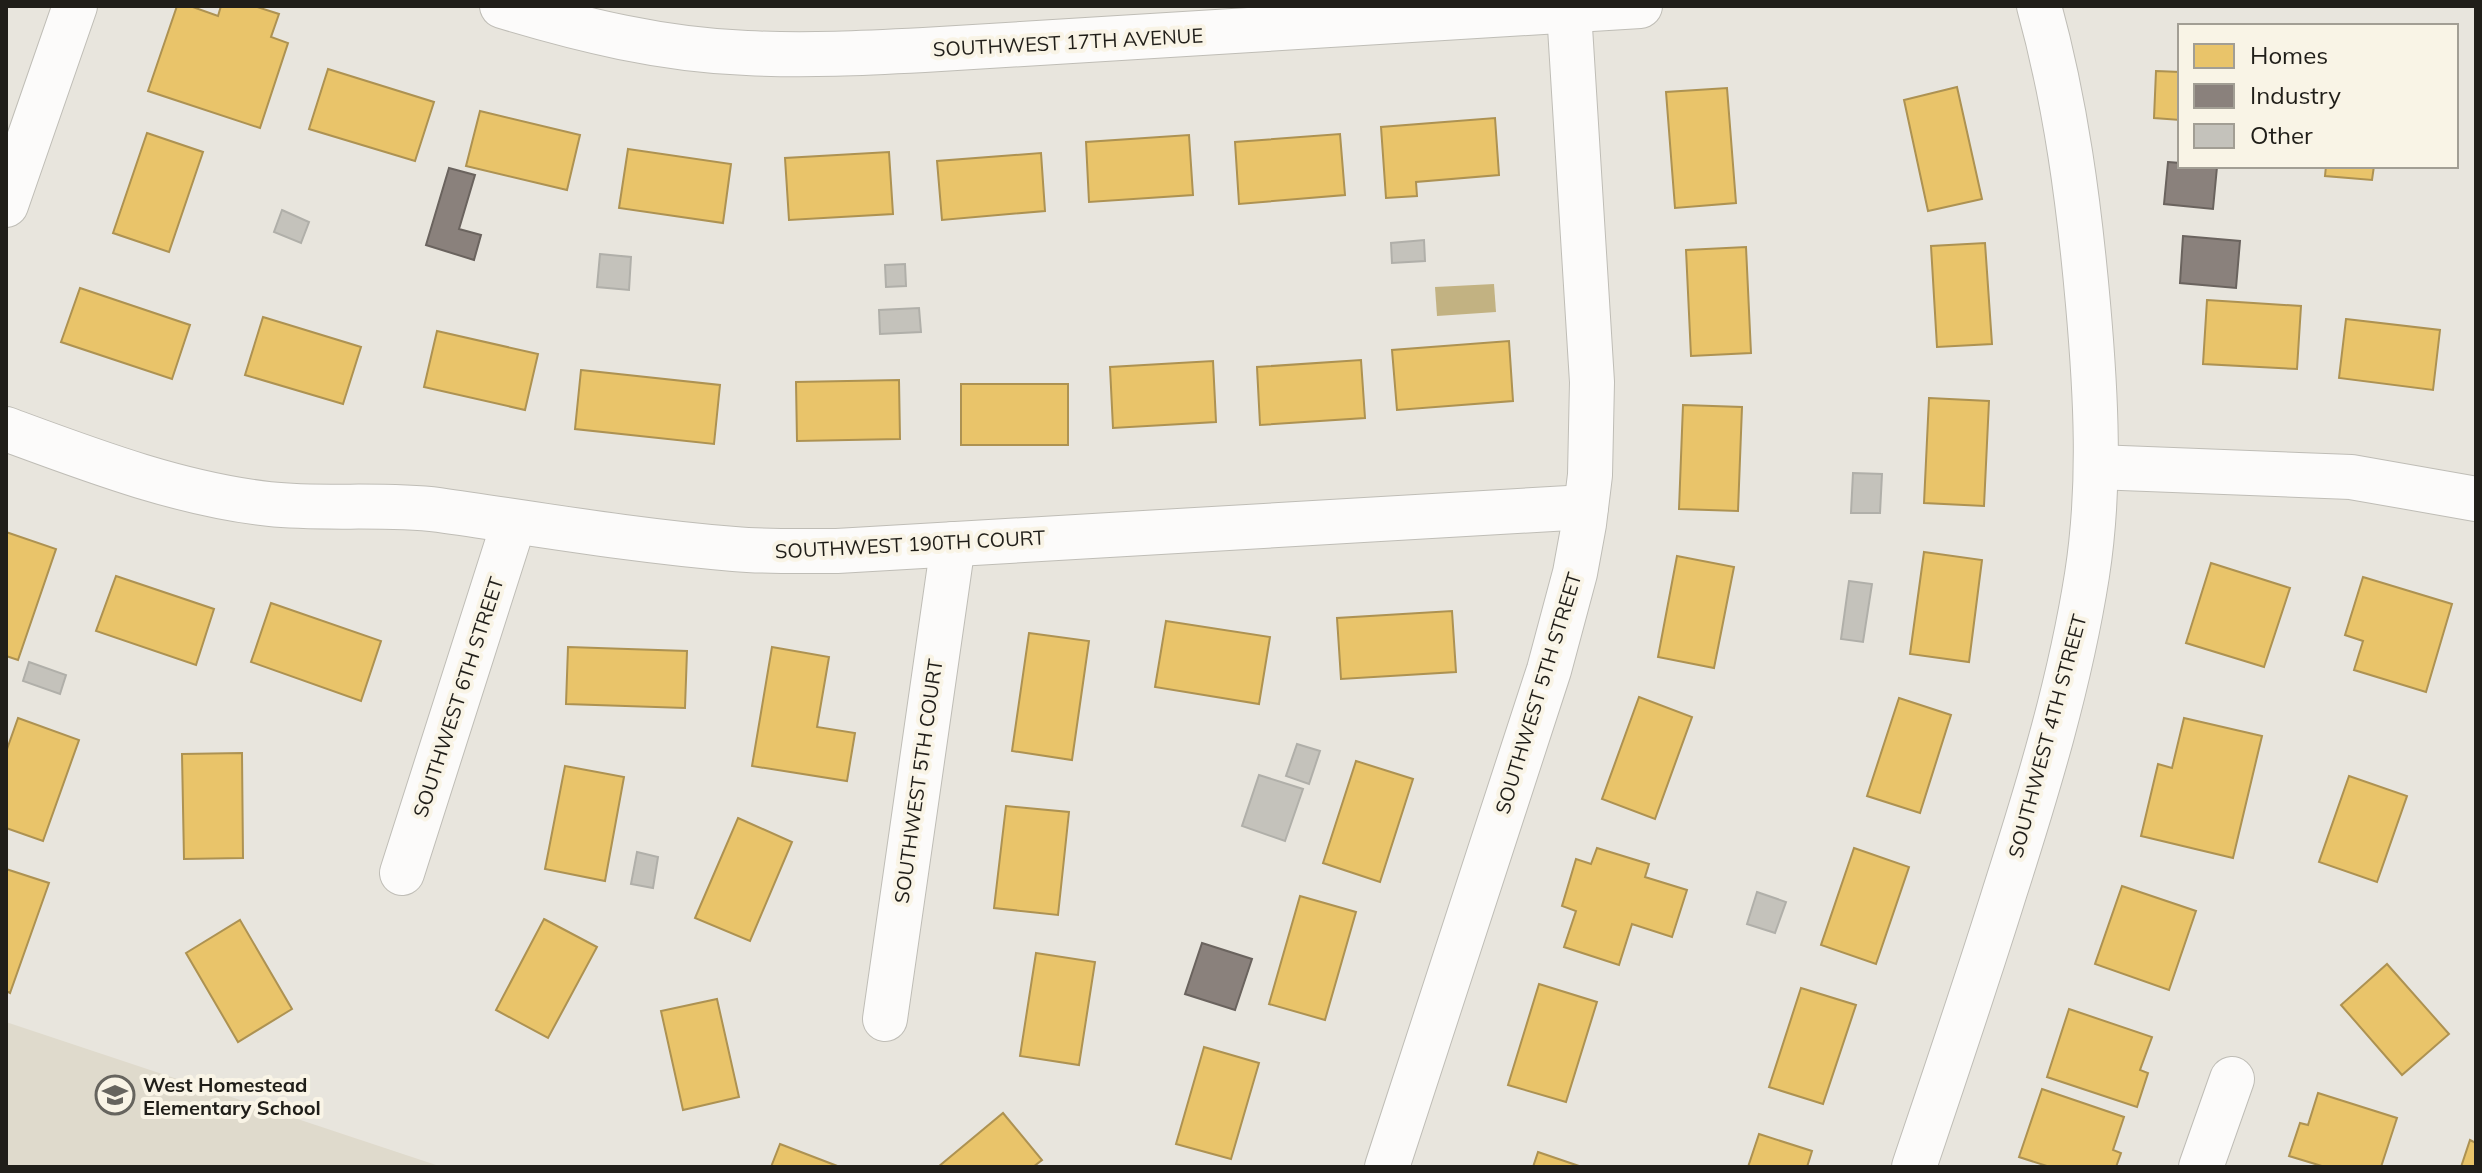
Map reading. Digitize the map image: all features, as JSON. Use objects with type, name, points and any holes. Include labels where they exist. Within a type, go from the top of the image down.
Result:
[{"type":"street","points":[[6,205],[75,6]]},
{"type":"street","name":"SOUTHWEST 17TH AVENUE","points":[[502,6],[594,32],[646,42],[746,53],[821,54],[955,49],[1640,6]]},
{"type":"street","name":"SOUTHWEST 4TH STREET","points":[[1914,1167],[2022,840],[2064,689],[2093,529],[2095,381],[2081,226],[2065,118],[2039,6]]},
{"type":"street","name":"SOUTHWEST 5TH STREET","points":[[1387,1167],[1549,670],[1575,573],[1586,507],[1592,382],[1569,11]]},
{"type":"street","name":"SOUTHWEST 190TH COURT","points":[[6,429],[132,472],[229,498],[296,505],[385,505],[737,550],[837,551],[1586,507]]},
{"type":"street","points":[[2096,467],[2351,477],[2476,499]]},
{"type":"street","name":"SOUTHWEST 6TH STREET","points":[[402,873],[514,522]]},
{"type":"street","name":"SOUTHWEST 5TH COURT","points":[[885,1019],[953,544]]},
{"type":"street","points":[[2201,1167],[2232,1079]]},
{"type":"shaded area","points":[[1494,284],[1496,312],[1437,316],[1435,287]]},
{"type":"shaded area","name":"West Homestead Elementary School","points":[[6,1022],[442,1167],[6,1167]]},
{"type":"building: Homes","points":[[177,6],[190,6],[218,16],[221,6],[254,6],[279,14],[271,37],[288,43],[260,128],[148,91]]},
{"type":"building: Homes","points":[[328,69],[434,102],[415,161],[309,129]]},
{"type":"building: Homes","points":[[2156,71],[2178,72],[2178,120],[2154,118]]},
{"type":"building: Homes","points":[[1957,87],[1982,199],[1928,211],[1904,100]]},
{"type":"building: Homes","points":[[1727,88],[1736,203],[1675,208],[1666,92]]},
{"type":"building: Homes","points":[[480,111],[580,135],[567,190],[466,166]]},
{"type":"building: Homes","points":[[1495,118],[1499,175],[1416,182],[1417,196],[1386,198],[1381,127]]},
{"type":"building: Homes","points":[[147,133],[203,152],[169,252],[113,233]]},
{"type":"building: Homes","points":[[1340,134],[1345,195],[1239,204],[1235,142]]},
{"type":"building: Homes","points":[[1189,135],[1193,195],[1089,202],[1086,142]]},
{"type":"building: Homes","points":[[628,149],[731,164],[723,223],[619,208]]},
{"type":"building: Homes","points":[[889,152],[893,214],[789,220],[785,158]]},
{"type":"building: Homes","points":[[1041,153],[1045,211],[942,220],[937,161]]},
{"type":"building: Homes","points":[[2326,168],[2374,168],[2372,180],[2325,176]]},
{"type":"building: Homes","points":[[1985,243],[1992,344],[1937,347],[1931,246]]},
{"type":"building: Homes","points":[[1746,247],[1751,353],[1691,356],[1686,250]]},
{"type":"building: Homes","points":[[80,288],[190,325],[172,379],[61,342]]},
{"type":"building: Homes","points":[[2207,300],[2301,306],[2297,369],[2203,364]]},
{"type":"building: Homes","points":[[263,317],[361,347],[343,404],[245,375]]},
{"type":"building: Homes","points":[[2346,319],[2440,330],[2433,390],[2339,378]]},
{"type":"building: Homes","points":[[437,331],[538,354],[525,410],[424,387]]},
{"type":"building: Homes","points":[[1509,341],[1513,401],[1397,410],[1392,350]]},
{"type":"building: Homes","points":[[1361,360],[1365,418],[1260,425],[1257,367]]},
{"type":"building: Homes","points":[[1213,361],[1216,422],[1113,428],[1110,367]]},
{"type":"building: Homes","points":[[581,370],[720,385],[714,444],[575,429]]},
{"type":"building: Homes","points":[[899,380],[900,439],[797,441],[796,382]]},
{"type":"building: Homes","points":[[961,384],[1068,384],[1068,445],[961,445]]},
{"type":"building: Homes","points":[[1929,398],[1989,401],[1984,506],[1924,503]]},
{"type":"building: Homes","points":[[1683,405],[1742,407],[1738,511],[1679,509]]},
{"type":"building: Homes","points":[[6,532],[56,549],[18,660],[6,656]]},
{"type":"building: Homes","points":[[1924,552],[1982,560],[1969,662],[1910,654]]},
{"type":"building: Homes","points":[[1677,556],[1734,567],[1714,668],[1658,657]]},
{"type":"building: Homes","points":[[2211,563],[2290,588],[2264,667],[2186,643]]},
{"type":"building: Homes","points":[[116,576],[214,609],[196,665],[96,631]]},
{"type":"building: Homes","points":[[2363,577],[2452,604],[2426,692],[2354,670],[2363,641],[2345,635]]},
{"type":"building: Homes","points":[[271,603],[381,641],[361,701],[251,662]]},
{"type":"building: Homes","points":[[1452,611],[1456,672],[1341,679],[1337,618]]},
{"type":"building: Homes","points":[[1166,621],[1270,637],[1259,704],[1155,687]]},
{"type":"building: Homes","points":[[1029,633],[1089,641],[1072,760],[1012,751]]},
{"type":"building: Homes","points":[[568,647],[687,651],[685,708],[566,704]]},
{"type":"building: Homes","points":[[772,647],[829,657],[817,727],[855,733],[847,781],[752,766]]},
{"type":"building: Homes","points":[[1639,697],[1692,717],[1655,819],[1602,799]]},
{"type":"building: Homes","points":[[1899,698],[1951,715],[1920,813],[1867,796]]},
{"type":"building: Homes","points":[[18,718],[79,740],[43,841],[6,828],[6,752]]},
{"type":"building: Homes","points":[[2184,718],[2262,736],[2233,858],[2141,836],[2158,764],[2172,768]]},
{"type":"building: Homes","points":[[242,753],[243,858],[184,859],[182,754]]},
{"type":"building: Homes","points":[[1356,761],[1413,779],[1380,882],[1323,863]]},
{"type":"building: Homes","points":[[565,766],[624,777],[605,881],[545,869]]},
{"type":"building: Homes","points":[[2349,776],[2407,796],[2377,882],[2319,862]]},
{"type":"building: Homes","points":[[1006,806],[1069,812],[1058,915],[994,908]]},
{"type":"building: Homes","points":[[738,818],[792,842],[750,941],[695,918]]},
{"type":"building: Homes","points":[[1597,848],[1649,864],[1645,877],[1687,890],[1672,937],[1632,924],[1619,965],[1564,947],[1576,911],[1562,906],[1576,859],[1591,864]]},
{"type":"building: Homes","points":[[1854,848],[1909,867],[1876,964],[1821,945]]},
{"type":"building: Homes","points":[[6,869],[49,883],[10,993],[6,991]]},
{"type":"building: Homes","points":[[2122,886],[2196,911],[2169,990],[2095,964]]},
{"type":"building: Homes","points":[[1300,896],[1356,912],[1325,1020],[1269,1004]]},
{"type":"building: Homes","points":[[544,919],[597,947],[548,1038],[496,1010]]},
{"type":"building: Homes","points":[[240,920],[292,1009],[238,1042],[186,953]]},
{"type":"building: Homes","points":[[1036,953],[1095,962],[1079,1065],[1020,1056]]},
{"type":"building: Homes","points":[[2387,964],[2449,1034],[2402,1075],[2341,1005]]},
{"type":"building: Homes","points":[[1539,984],[1597,1002],[1566,1102],[1508,1085]]},
{"type":"building: Homes","points":[[1801,988],[1856,1005],[1823,1104],[1769,1087]]},
{"type":"building: Homes","points":[[717,999],[739,1097],[683,1110],[661,1011]]},
{"type":"building: Homes","points":[[2069,1009],[2152,1037],[2140,1070],[2148,1073],[2137,1107],[2047,1077]]},
{"type":"building: Homes","points":[[1204,1047],[1259,1063],[1231,1159],[1176,1144]]},
{"type":"building: Homes","points":[[2042,1089],[2124,1117],[2113,1150],[2121,1153],[2116,1167],[2050,1167],[2019,1157]]},
{"type":"building: Homes","points":[[2318,1093],[2397,1118],[2381,1167],[2325,1167],[2289,1156],[2300,1123],[2308,1125]]},
{"type":"building: Homes","points":[[1003,1113],[1042,1160],[1033,1167],[938,1167]]},
{"type":"building: Homes","points":[[1759,1134],[1812,1151],[1807,1167],[1748,1167]]},
{"type":"building: Homes","points":[[2470,1140],[2476,1143],[2476,1167],[2461,1167]]},
{"type":"building: Homes","points":[[780,1144],[840,1167],[771,1167]]},
{"type":"building: Homes","points":[[1538,1152],[1582,1167],[1533,1167]]},
{"type":"building: Industry","points":[[2168,162],[2178,163],[2178,168],[2217,168],[2213,209],[2164,204]]},
{"type":"building: Industry","points":[[449,168],[475,175],[459,229],[481,235],[474,260],[426,245]]},
{"type":"building: Industry","points":[[2183,236],[2240,241],[2236,288],[2180,283]]},
{"type":"building: Industry","points":[[1202,943],[1252,959],[1235,1010],[1185,994]]},
{"type":"building: Other","points":[[282,210],[309,222],[301,243],[274,232]]},
{"type":"building: Other","points":[[1424,240],[1425,261],[1392,263],[1391,243]]},
{"type":"building: Other","points":[[600,254],[631,257],[629,290],[597,287]]},
{"type":"building: Other","points":[[905,264],[906,286],[886,287],[885,265]]},
{"type":"building: Other","points":[[919,308],[921,332],[880,334],[879,310]]},
{"type":"building: Other","points":[[1853,473],[1882,474],[1880,513],[1851,513]]},
{"type":"building: Other","points":[[1849,581],[1872,584],[1863,642],[1841,639]]},
{"type":"building: Other","points":[[29,662],[66,675],[60,694],[23,681]]},
{"type":"building: Other","points":[[1297,744],[1320,751],[1309,784],[1286,776]]},
{"type":"building: Other","points":[[1259,775],[1303,789],[1285,841],[1242,826]]},
{"type":"building: Other","points":[[637,852],[658,857],[653,888],[631,884]]},
{"type":"building: Other","points":[[1757,892],[1786,902],[1775,933],[1747,924]]},
{"type":"place","name":"West Homestead Elementary School","points":[[115,1095]]}]
